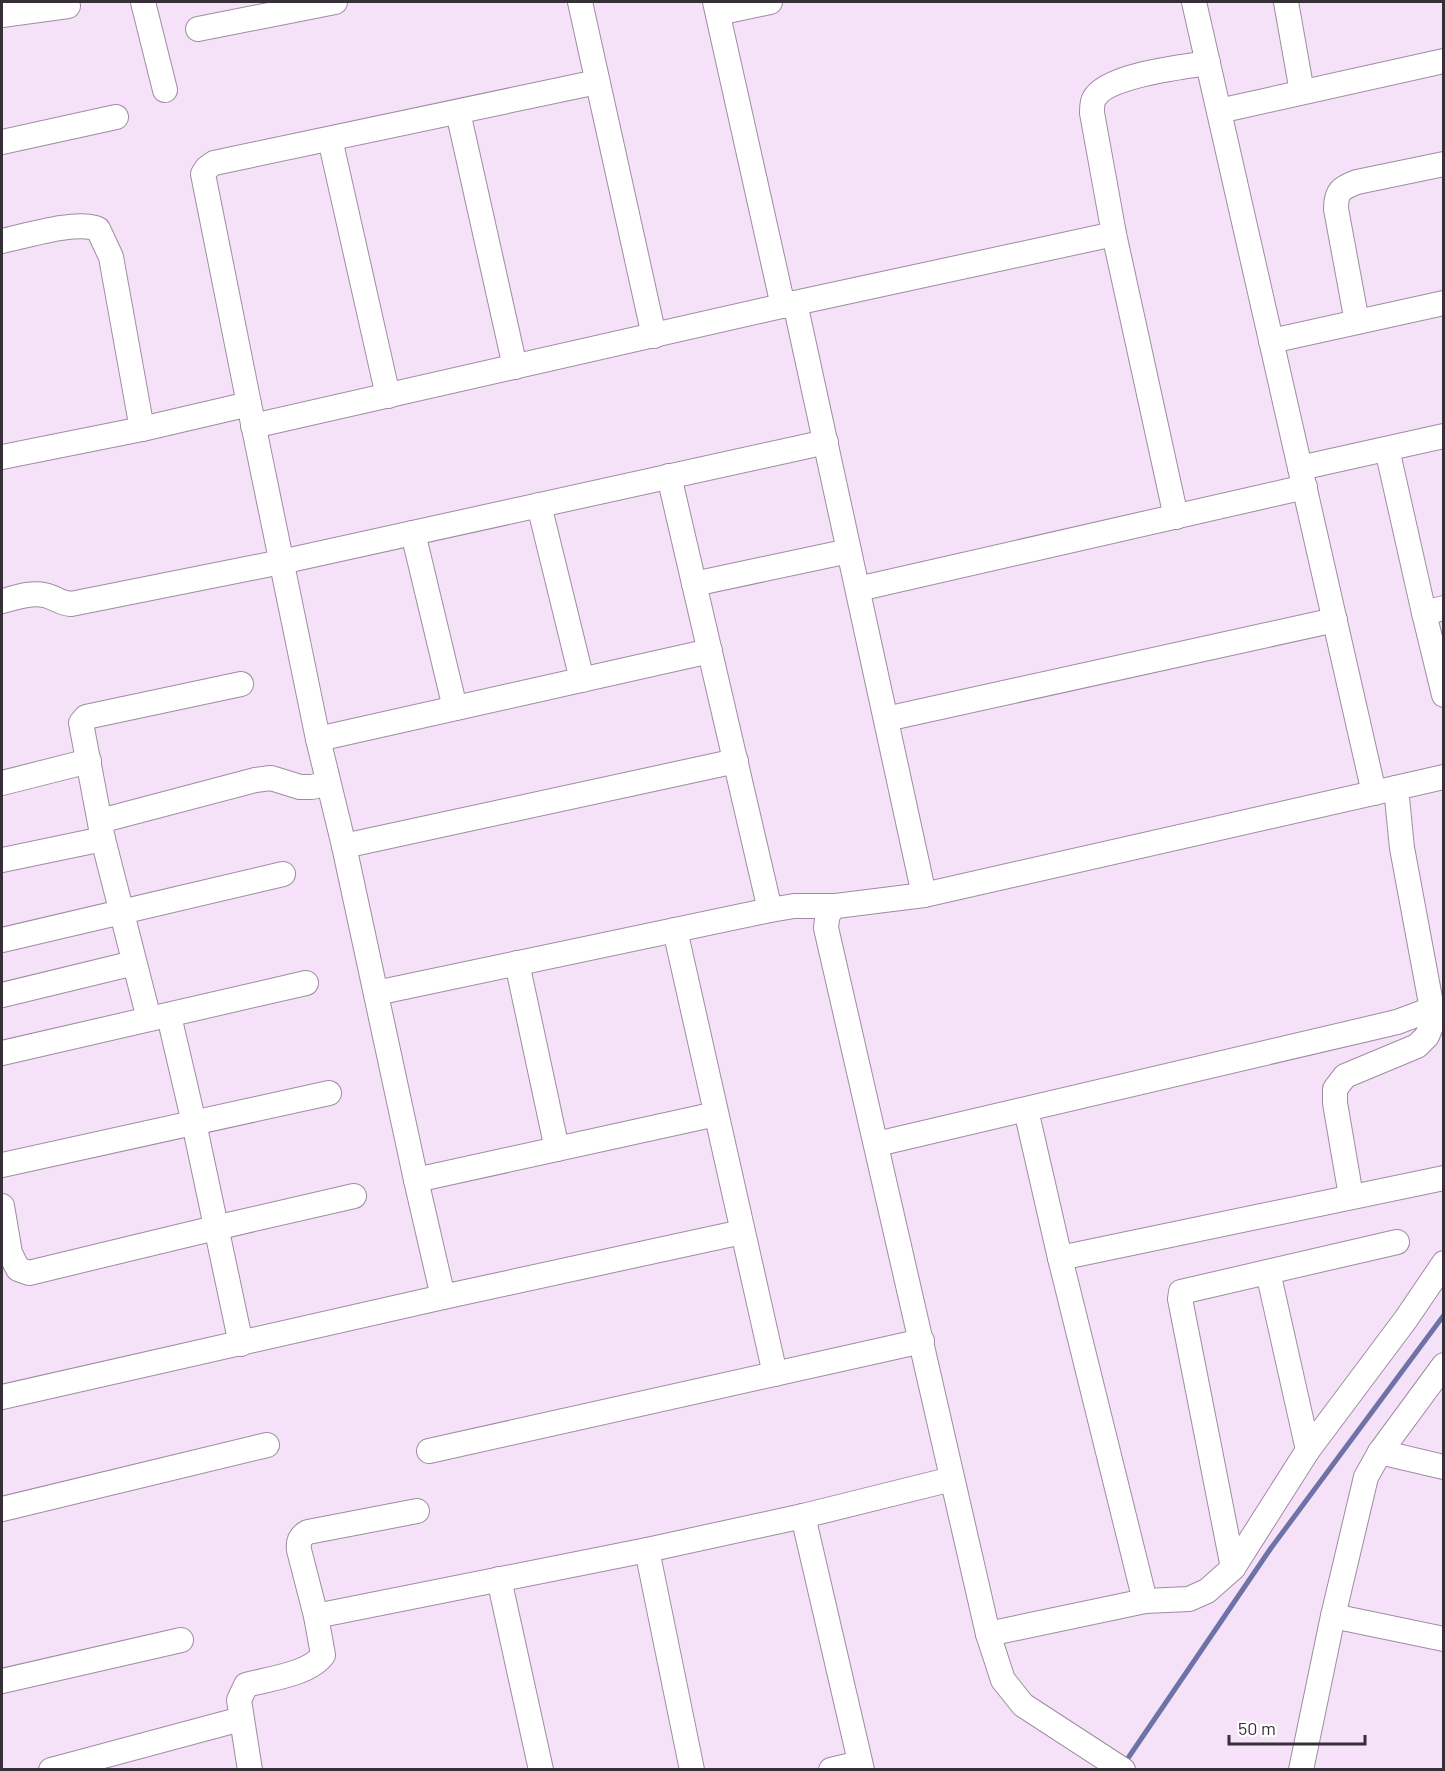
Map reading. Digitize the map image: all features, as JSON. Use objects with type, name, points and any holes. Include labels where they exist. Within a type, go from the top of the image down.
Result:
[{"type":"street","points":[[143,2],[165,90]]},
{"type":"street","points":[[198,29],[335,2]]},
{"type":"street","points":[[580,2],[654,336]]},
{"type":"street","points":[[770,2],[716,7],[789,305],[826,442],[924,895]]},
{"type":"street","points":[[1194,2],[1335,620],[1402,848],[1434,1019],[1427,1036],[1417,1046],[1345,1076],[1335,1089],[1335,1103],[1351,1196]]},
{"type":"street","points":[[1286,2],[1302,92]]},
{"type":"street","points":[[2,15],[68,6]]},
{"type":"street","points":[[1219,111],[1443,60]]},
{"type":"street","points":[[1176,517],[1114,234],[1092,113],[1094,98],[1112,83],[1148,73],[1208,63]]},
{"type":"street","points":[[443,1296],[344,846],[318,739],[203,174],[214,163],[597,82]]},
{"type":"street","points":[[458,112],[515,367]]},
{"type":"street","points":[[2,142],[116,117]]},
{"type":"street","points":[[330,139],[388,396]]},
{"type":"street","points":[[1357,322],[1336,209],[1336,197],[1344,186],[1443,164]]},
{"type":"street","points":[[2,241],[72,226],[90,225],[98,229],[111,257],[142,429]]},
{"type":"street","points":[[2,457],[142,429],[388,396],[1114,234]]},
{"type":"street","points":[[1271,341],[1443,303]]},
{"type":"street","points":[[858,589],[1176,517],[1387,449],[1443,436]]},
{"type":"street","points":[[2,601],[30,594],[45,595],[60,603],[71,604],[281,562],[826,442]]},
{"type":"street","points":[[1387,449],[1434,611],[1443,695]]},
{"type":"street","points":[[669,476],[770,910]]},
{"type":"street","points":[[539,505],[582,680]]},
{"type":"street","points":[[413,533],[455,708]]},
{"type":"street","points":[[694,584],[849,551]]},
{"type":"street","points":[[886,719],[1335,620]]},
{"type":"street","points":[[318,739],[710,651]]},
{"type":"street","points":[[241,684],[86,717],[81,723],[101,830],[134,963],[159,1018],[194,1123],[241,1344]]},
{"type":"street","points":[[2,783],[89,761]]},
{"type":"street","points":[[344,846],[735,761]]},
{"type":"street","points":[[376,993],[770,910],[794,906],[836,906],[924,895],[1443,777]]},
{"type":"street","points":[[2,860],[255,780],[271,778],[306,787],[328,783]]},
{"type":"street","points":[[2,940],[283,874]]},
{"type":"street","points":[[836,906],[827,916],[826,928],[988,1634],[1003,1680],[1023,1705],[1120,1767]]},
{"type":"street","points":[[675,930],[775,1374]]},
{"type":"street","points":[[2,995],[134,963]]},
{"type":"street","points":[[518,963],[557,1149]]},
{"type":"street","points":[[2,1053],[306,984]]},
{"type":"street","points":[[877,1144],[1397,1022],[1432,1009]]},
{"type":"street","points":[[2,1165],[330,1093]]},
{"type":"street","points":[[1026,1110],[1060,1258],[1145,1601]]},
{"type":"street","points":[[416,1180],[716,1114]]},
{"type":"street","points":[[1060,1258],[1443,1178]]},
{"type":"street","points":[[2,1206],[10,1253],[18,1269],[29,1273],[354,1197]]},
{"type":"street","points":[[2,1397],[443,1296],[742,1232]]},
{"type":"street","points":[[1233,1568],[1180,1294],[1183,1290],[1397,1242]]},
{"type":"street","points":[[988,1634],[1145,1601],[1189,1599],[1207,1591],[1233,1568],[1308,1450],[1406,1319],[1443,1263]]},
{"type":"street","points":[[1268,1272],[1308,1450]]},
{"type":"street","points":[[429,1451],[922,1341]]},
{"type":"street","points":[[1301,1770],[1333,1616],[1366,1477],[1380,1452],[1443,1365]]},
{"type":"street","points":[[2,1509],[267,1445]]},
{"type":"street","points":[[1380,1452],[1443,1467]]},
{"type":"street","points":[[316,1616],[647,1550],[803,1516],[952,1479]]},
{"type":"street","points":[[250,1770],[239,1700],[246,1685],[308,1668],[319,1661],[323,1655],[298,1542],[308,1532],[417,1511]]},
{"type":"street","points":[[803,1516],[861,1766],[831,1770]]},
{"type":"street","points":[[647,1550],[692,1770]]},
{"type":"street","points":[[499,1579],[541,1770]]},
{"type":"street","points":[[1333,1616],[1443,1639]]},
{"type":"street","points":[[2,1681],[181,1640]]},
{"type":"street","points":[[51,1770],[241,1719]]},
{"type":"waterway","points":[[1124,1764],[1271,1548],[1444,1315]]}]
